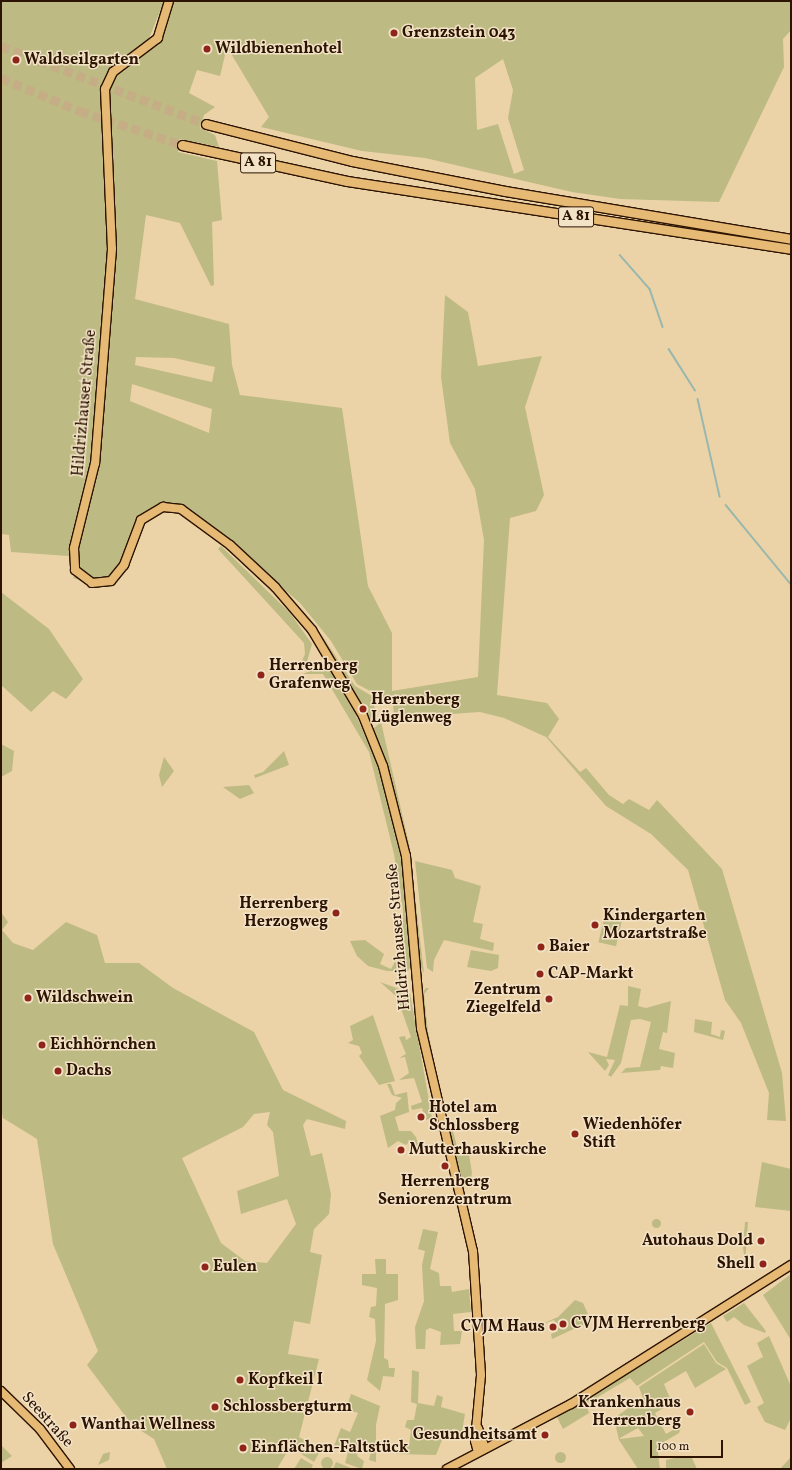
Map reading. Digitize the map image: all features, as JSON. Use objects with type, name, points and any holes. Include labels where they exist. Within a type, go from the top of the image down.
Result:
[{"type":"highway","name":"A 81","points":[[206,124],[339,158],[605,210],[791,239]]},
{"type":"highway","name":"A 81","points":[[182,145],[360,184],[791,248]]},
{"type":"main road","name":"Hildrizhauser Straße","points":[[169,1],[156,42],[113,72],[105,89],[112,249],[95,463],[74,548],[75,570],[92,583],[111,581],[124,565],[141,520],[163,507],[181,509],[230,545],[275,587],[312,630],[364,716],[383,766],[406,856],[421,1028],[473,1251],[481,1375],[475,1441],[482,1450]]},
{"type":"main road","points":[[450,1467],[557,1412],[674,1340],[791,1265]]},
{"type":"main road","name":"Seestraße","points":[[1,1391],[47,1436],[70,1469]]},
{"type":"shaded area","points":[[1,1],[164,1],[148,41],[116,62],[106,74],[100,90],[110,214],[106,289],[92,458],[69,556],[11,552],[9,535],[1,534]]},
{"type":"shaded area","points":[[172,1],[791,1],[791,30],[783,39],[784,67],[719,202],[620,199],[572,192],[425,158],[362,151],[261,127],[269,117],[230,52],[226,51],[220,76],[197,70],[189,93],[215,107],[204,115],[200,128],[215,135],[219,147],[179,139],[178,152],[217,161],[222,220],[212,222],[214,285],[211,286],[180,223],[146,215],[135,299],[229,324],[232,365],[240,395],[342,408],[368,586],[392,633],[392,691],[478,677],[484,540],[475,489],[450,443],[441,377],[445,295],[468,312],[478,366],[542,356],[525,407],[544,495],[536,511],[510,518],[497,695],[547,703],[559,719],[548,737],[580,772],[586,768],[609,795],[623,804],[629,799],[649,810],[657,800],[722,869],[782,1073],[786,1121],[767,1120],[769,1093],[741,1023],[725,1000],[688,870],[651,834],[606,806],[546,737],[504,718],[480,712],[394,718],[393,703],[357,684],[331,641],[300,603],[285,590],[323,637],[355,686],[372,696],[375,710],[369,721],[315,630],[266,574],[176,511],[157,513],[145,522],[117,581],[100,587],[73,578],[80,568],[78,550],[98,460],[116,245],[110,88],[121,70],[125,72],[123,68],[157,43]],"holes":[[[503,59],[513,90],[508,118],[524,170],[514,174],[498,124],[477,130],[475,78]],[[136,357],[174,358],[215,367],[212,382],[135,365]],[[132,384],[212,409],[209,433],[130,401]]]},
{"type":"shaded area","points":[[221,546],[290,613],[312,644],[306,665],[298,670],[305,654],[304,643],[218,549]]},
{"type":"shaded area","points":[[1,592],[49,629],[83,679],[66,699],[53,691],[31,712],[1,685]]},
{"type":"shaded area","points":[[324,665],[329,667],[348,697],[379,767],[405,874],[411,966],[408,971],[387,971],[368,966],[357,956],[350,941],[365,940],[384,954],[380,964],[391,969],[403,947],[403,910],[394,854],[369,752],[323,674],[303,674]]},
{"type":"shaded area","points":[[381,722],[409,844],[424,973],[420,966],[408,857],[373,729]]},
{"type":"shaded area","points":[[1,744],[14,751],[12,771],[1,777]]},
{"type":"shaded area","points":[[284,751],[289,765],[255,778],[254,775],[263,772]]},
{"type":"shaded area","points":[[164,757],[174,771],[162,787],[159,775]]},
{"type":"shaded area","points":[[249,785],[254,793],[240,799],[223,787]]},
{"type":"shaded area","points":[[415,861],[452,870],[455,878],[481,886],[473,922],[483,924],[480,939],[494,943],[493,951],[444,940],[434,960],[433,972],[427,968]]},
{"type":"shaded area","points":[[1,912],[8,922],[2,930],[13,943],[33,950],[66,922],[97,935],[105,963],[139,963],[173,988],[254,1032],[283,1090],[346,1121],[345,1129],[307,1119],[303,1125],[311,1156],[322,1153],[331,1194],[329,1214],[314,1229],[310,1252],[322,1255],[310,1324],[294,1321],[288,1354],[319,1359],[299,1437],[326,1452],[319,1453],[314,1462],[290,1447],[277,1469],[167,1469],[154,1439],[132,1425],[87,1365],[98,1351],[53,1244],[37,1139],[3,1118],[1,1108]],"holes":[[[270,1112],[267,1125],[273,1132],[279,1176],[237,1191],[241,1214],[287,1199],[296,1224],[267,1263],[245,1261],[221,1243],[182,1158],[243,1127],[254,1114]]]},
{"type":"shaded area","points":[[605,914],[623,918],[616,946],[598,942]]},
{"type":"shaded area","points":[[471,950],[499,955],[498,968],[491,971],[467,967]]},
{"type":"shaded area","points":[[380,982],[410,993],[432,1118],[426,1120],[422,1108],[412,1110],[411,1106],[422,1102],[414,1078],[399,1080],[409,1073],[405,1057],[399,1058],[406,1054],[399,1037],[405,1036],[406,1040],[411,1037],[397,997]]},
{"type":"shaded area","points":[[628,986],[641,989],[638,1006],[646,1008],[671,1001],[667,1033],[663,1032],[659,1049],[675,1053],[673,1068],[661,1066],[660,1070],[621,1073],[626,1068],[640,1067],[651,1022],[640,1019],[631,1020],[621,1063],[611,1077],[608,1075],[615,1060],[606,1059],[609,1065],[605,1071],[588,1052],[607,1057],[620,1005],[628,1006]]},
{"type":"shaded area","points":[[426,988],[429,988],[424,994],[428,1031],[439,1087],[426,1036],[422,993]]},
{"type":"shaded area","points":[[412,991],[417,1028],[436,1119],[417,1031]]},
{"type":"shaded area","points":[[373,1015],[395,1081],[379,1085],[359,1056],[362,1053],[359,1046],[348,1043],[353,1040],[350,1026]]},
{"type":"shaded area","points":[[695,1019],[712,1022],[711,1034],[720,1037],[721,1030],[725,1031],[723,1040],[694,1032]]},
{"type":"shaded area","points":[[387,1084],[391,1084],[395,1095],[407,1092],[409,1112],[395,1117],[399,1131],[411,1131],[416,1137],[421,1155],[409,1142],[406,1145],[398,1141],[388,1148],[380,1116],[395,1110],[396,1103],[402,1098],[392,1095]]},
{"type":"shaded area","points":[[453,1131],[459,1154],[469,1154],[472,1173],[470,1184],[460,1181],[449,1133]]},
{"type":"shaded area","points":[[762,1162],[791,1169],[791,1211],[755,1207]]},
{"type":"shaded area","points":[[656,1218],[661,1223],[656,1228],[651,1223]]},
{"type":"shaded area","points":[[745,1222],[748,1222],[745,1263],[743,1247]]},
{"type":"shaded area","points":[[423,1229],[438,1232],[430,1269],[439,1273],[440,1286],[451,1286],[452,1292],[469,1289],[471,1312],[453,1314],[454,1331],[462,1331],[460,1344],[440,1345],[441,1332],[430,1328],[426,1330],[425,1349],[416,1349],[415,1327],[424,1301],[422,1265],[425,1251],[418,1249]]},
{"type":"shaded area","points":[[375,1259],[386,1259],[386,1274],[398,1274],[398,1300],[385,1304],[384,1358],[388,1360],[389,1368],[395,1368],[394,1377],[383,1376],[380,1391],[367,1380],[376,1341],[375,1319],[369,1317],[371,1307],[376,1306],[377,1288],[362,1285],[362,1274],[376,1274]]},
{"type":"shaded area","points":[[791,1274],[791,1340],[763,1295]]},
{"type":"shaded area","name":"CVJM Herrenberg","points":[[575,1300],[583,1303],[591,1321],[552,1339],[551,1334],[558,1331],[554,1320],[537,1326],[558,1317]]},
{"type":"shaded area","points":[[744,1303],[766,1331],[765,1333],[744,1325],[734,1317],[727,1322],[723,1316]]},
{"type":"shaded area","points":[[711,1323],[751,1402],[745,1405],[727,1368],[717,1362],[704,1342],[637,1386],[630,1378],[586,1404],[589,1413],[563,1429],[557,1417]]},
{"type":"shaded area","points":[[769,1336],[790,1384],[791,1418],[785,1430],[765,1422],[757,1407],[764,1403],[747,1366],[763,1357],[757,1343]]},
{"type":"shaded area","points":[[704,1344],[716,1363],[726,1369],[695,1388],[686,1371],[664,1384],[672,1403],[655,1413],[666,1434],[682,1425],[679,1433],[657,1446],[660,1469],[638,1469],[619,1440],[614,1418],[643,1398],[639,1387]],"holes":[[[638,1428],[644,1436],[620,1439]]]},
{"type":"shaded area","points":[[412,1370],[419,1372],[418,1403],[434,1406],[437,1395],[443,1397],[441,1407],[465,1414],[461,1438],[444,1435],[436,1455],[397,1454],[398,1445],[409,1446],[411,1430],[405,1427],[407,1420],[414,1420],[417,1404],[411,1402]]},
{"type":"shaded area","points":[[351,1394],[380,1406],[376,1425],[376,1462],[369,1460],[372,1448],[361,1444],[357,1456],[364,1461],[362,1469],[345,1463],[348,1452],[334,1446],[341,1428],[350,1432],[358,1413],[346,1409]]},
{"type":"shaded area","points":[[1,1445],[12,1456],[1,1463]]},
{"type":"shaded area","points":[[560,1451],[564,1453],[566,1457],[564,1461],[560,1463],[556,1461],[554,1457],[556,1453]]},
{"type":"shaded area","points":[[110,1452],[109,1460],[98,1465],[103,1454]]},
{"type":"shaded area","points":[[791,1455],[790,1469],[780,1469],[790,1458]]},
{"type":"shaded area","points":[[683,1456],[692,1458],[697,1469],[666,1469],[666,1460]]},
{"type":"shaded area","points":[[325,1457],[329,1457],[333,1463],[329,1469],[325,1469],[321,1465],[321,1461]]},
{"type":"shaded area","points":[[301,1458],[313,1465],[311,1469],[294,1469]]},
{"type":"shaded area","points":[[336,1462],[346,1466],[353,1469],[333,1469]]},
{"type":"waterway","points":[[620,255],[650,289],[663,327]]},
{"type":"waterway","points":[[669,349],[695,390]]},
{"type":"waterway","points":[[698,399],[720,497]]},
{"type":"waterway","points":[[726,505],[791,584]]},
{"type":"tunnel","points":[[1,46],[206,124]]},
{"type":"tunnel","points":[[1,78],[80,111],[182,145]]},
{"type":"place","name":"Grenzstein 043","points":[[394,33]]},
{"type":"place","name":"Wildbienenhotel","points":[[207,49]]},
{"type":"place","name":"Waldseilgarten","points":[[16,60]]},
{"type":"place","name":"Herrenberg Grafenweg","points":[[261,675]]},
{"type":"place","name":"Herrenberg Lüglenweg","points":[[363,709]]},
{"type":"place","name":"Herrenberg Herzogweg","points":[[336,913]]},
{"type":"place","name":"Kindergarten Mozartstraße","points":[[595,925]]},
{"type":"place","name":"Baier","points":[[541,947]]},
{"type":"place","name":"CAP-Markt","points":[[540,974]]},
{"type":"place","name":"Wildschwein","points":[[28,998]]},
{"type":"place","name":"Zentrum Ziegelfeld","points":[[549,999]]},
{"type":"place","name":"Eichhörnchen","points":[[42,1045]]},
{"type":"place","name":"Dachs","points":[[58,1071]]},
{"type":"place","name":"Hotel am Schlossberg","points":[[421,1117]]},
{"type":"place","name":"Wiedenhöfer Stift","points":[[575,1134]]},
{"type":"place","name":"Mutterhauskirche","points":[[401,1150]]},
{"type":"place","name":"Herrenberg Seniorenzentrum","points":[[445,1166]]},
{"type":"place","name":"Autohaus Dold","points":[[761,1241]]},
{"type":"place","name":"Shell","points":[[763,1264]]},
{"type":"place","name":"Eulen","points":[[205,1267]]},
{"type":"place","name":"CVJM Herrenberg","points":[[563,1324]]},
{"type":"place","name":"CVJM Haus","points":[[553,1327]]},
{"type":"place","name":"Kopfkeil I","points":[[240,1380]]},
{"type":"place","name":"Schlossbergturm","points":[[215,1407]]},
{"type":"place","name":"Krankenhaus Herrenberg","points":[[690,1412]]},
{"type":"place","name":"Wanthai Wellness","points":[[73,1425]]},
{"type":"place","name":"Gesundheitsamt","points":[[545,1435]]},
{"type":"place","name":"Einflächen-Faltstück","points":[[243,1448]]}]
